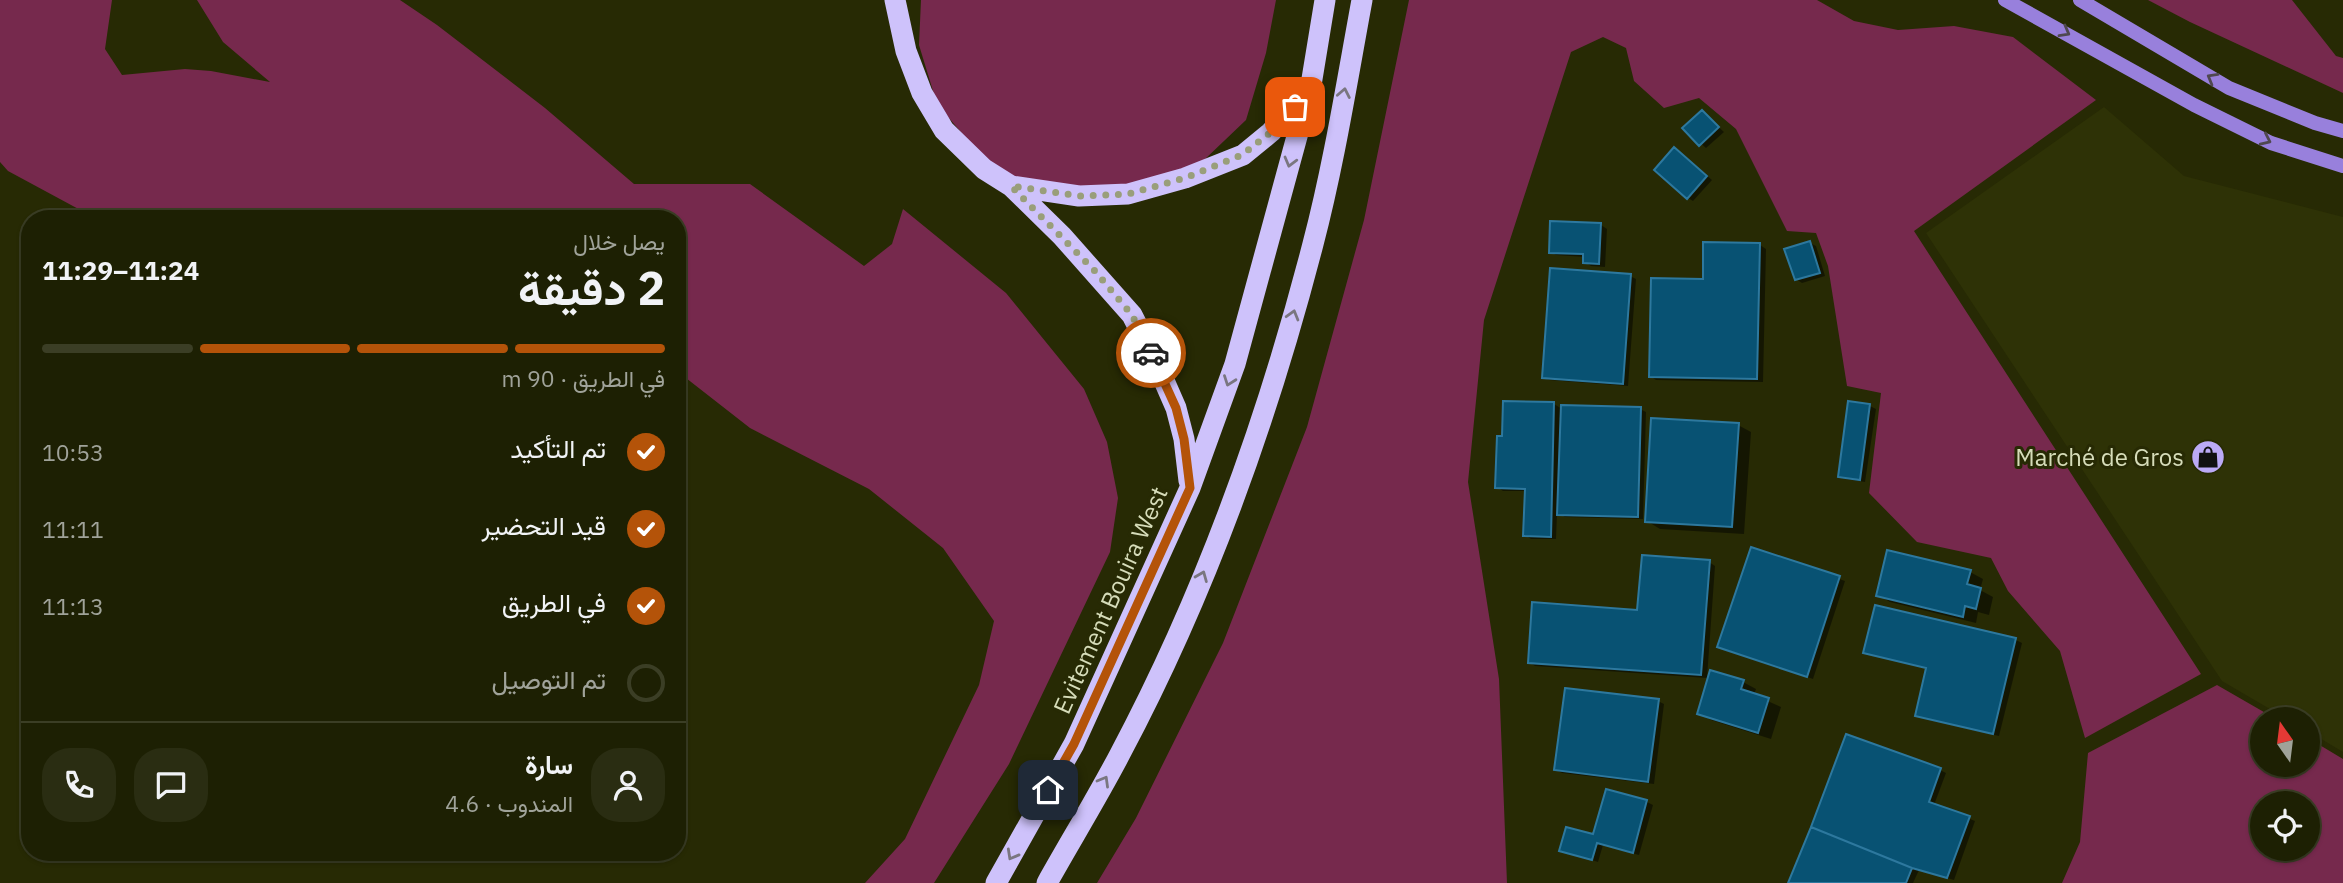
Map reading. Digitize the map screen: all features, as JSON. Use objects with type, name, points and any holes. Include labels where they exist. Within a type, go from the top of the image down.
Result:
[{"type":"highway","points":[[895,0],[906,51],[922,93],[944,130],[984,169],[1011,186],[1095,271],[1132,315],[1176,408],[1184,439],[1190,488]]},
{"type":"highway","name":"Evitement Bouira West","points":[[996,883],[1074,744],[1190,488],[1235,364],[1311,85],[1325,0]]},
{"type":"highway","points":[[1046,883],[1121,753],[1176,638],[1218,536],[1258,426],[1314,242],[1362,0]]},
{"type":"highway","points":[[1011,186],[1080,196],[1128,194],[1185,178],[1242,155],[1271,132],[1311,85]]},
{"type":"main road","points":[[2005,0],[2194,105],[2271,144],[2343,166]]},
{"type":"main road","points":[[2080,0],[2229,88],[2343,131]]},
{"type":"shaded area","points":[[0,0],[112,0],[105,49],[122,75],[185,69],[270,82],[223,42],[197,0],[400,0],[545,108],[634,184],[750,184],[864,266],[892,244],[903,209],[1006,293],[1084,389],[1107,442],[1118,498],[1110,552],[1009,764],[934,883],[865,883],[905,839],[979,685],[994,621],[943,548],[869,489],[750,428],[686,378],[686,210],[80,210],[8,171],[0,162]]},
{"type":"shaded area","points":[[921,0],[1276,0],[1266,53],[1246,120],[1203,161],[1148,182],[1100,193],[1036,190],[983,158],[937,104],[919,45]]},
{"type":"shaded area","points":[[1409,0],[1817,0],[1854,21],[1898,30],[1954,26],[2013,37],[2096,100],[1914,231],[2201,674],[2085,738],[2060,651],[2008,591],[1991,558],[1917,542],[1869,493],[1881,393],[1847,386],[1828,266],[1816,233],[1787,231],[1736,129],[1699,98],[1664,108],[1634,81],[1626,48],[1603,37],[1571,52],[1484,320],[1468,482],[1499,679],[1507,883],[1097,883],[1136,818],[1223,643],[1307,427],[1364,220]]},
{"type":"shaded area","points":[[2148,0],[2292,0],[2336,56],[2343,58],[2343,93],[2190,22]]},
{"type":"shaded area","name":"Marché de Gros","points":[[2104,107],[2184,176],[2343,217],[2343,752],[2320,738],[2320,707],[2266,707],[2222,681],[1926,233]]},
{"type":"shaded area","points":[[2217,685],[2255,707],[2250,707],[2250,777],[2320,777],[2320,745],[2343,759],[2343,883],[2062,883],[2080,842],[2088,753]]},
{"type":"building","points":[[1702,110],[1719,127],[1699,146],[1682,128]]},
{"type":"building","points":[[1674,147],[1707,176],[1687,199],[1654,170]]},
{"type":"building","points":[[1550,221],[1601,223],[1599,264],[1583,263],[1583,254],[1549,253]]},
{"type":"building","points":[[1810,241],[1820,273],[1795,280],[1784,249]]},
{"type":"building","points":[[1703,242],[1760,243],[1757,379],[1649,377],[1651,278],[1703,279]]},
{"type":"building","points":[[1550,268],[1631,274],[1623,384],[1542,378]]},
{"type":"building","points":[[1503,401],[1554,402],[1551,537],[1523,536],[1525,489],[1495,488],[1497,436],[1502,436]]},
{"type":"building","points":[[1848,401],[1870,404],[1860,480],[1838,477]]},
{"type":"building","points":[[1561,405],[1641,407],[1638,517],[1557,515]]},
{"type":"building","points":[[1651,418],[1739,423],[1732,527],[1645,522]]},
{"type":"building","points":[[1751,547],[1840,576],[1807,677],[1717,647]]},
{"type":"building","points":[[1887,550],[1971,570],[1967,584],[1981,588],[1976,609],[1965,606],[1963,617],[1876,596]]},
{"type":"building","points":[[1642,555],[1710,560],[1701,675],[1528,663],[1532,602],[1637,610]]},
{"type":"building","points":[[1875,605],[2016,638],[1993,734],[1915,716],[1926,668],[1863,653]]},
{"type":"building","points":[[1710,670],[1744,680],[1741,689],[1769,698],[1758,733],[1697,714]]},
{"type":"building","points":[[1565,688],[1659,699],[1648,782],[1554,770]]},
{"type":"building","points":[[1846,734],[1941,768],[1929,802],[1970,816],[1947,878],[1912,868],[1811,827]]},
{"type":"building","points":[[1606,789],[1647,800],[1633,853],[1597,843],[1592,860],[1559,851],[1566,827],[1593,834]]},
{"type":"building","points":[[1811,827],[1912,868],[1906,883],[1788,883]]},
{"type":"way so far","points":[[1151,353],[1132,315],[1095,271],[1011,186],[1080,196],[1128,194],[1185,178],[1242,155],[1271,132],[1295,107]]},
{"type":"place","name":"Marché de Gros","points":[[2208,457]]},
{"type":"route","points":[[1048,790],[1074,744],[1190,488],[1184,439],[1176,408],[1151,353]]}]
